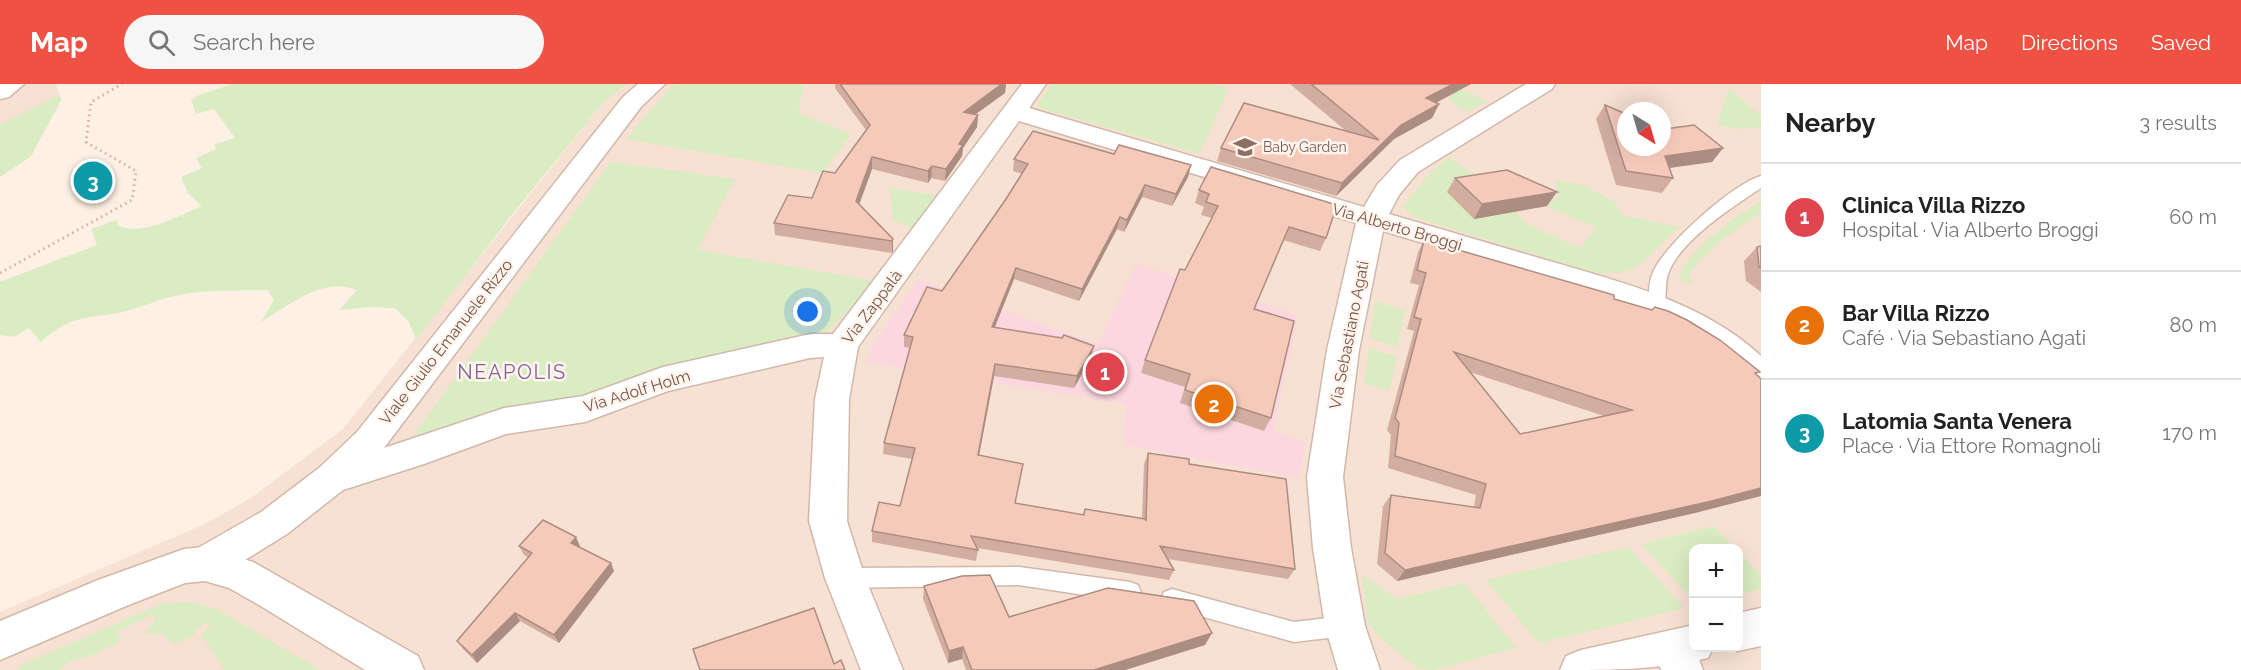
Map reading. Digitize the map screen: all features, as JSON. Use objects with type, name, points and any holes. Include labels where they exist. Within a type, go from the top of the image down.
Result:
[{"type":"street","points":[[0,92],[12,84]]},
{"type":"street","name":"Viale Giulio Emanuele Rizzo","points":[[205,564],[274,523],[332,478],[369,442],[632,102],[653,84]]},
{"type":"street","name":"Via Zappalà","points":[[882,670],[845,578],[828,521],[832,399],[842,345],[1016,112],[1034,84]]},
{"type":"street","name":"Via Sebastiano Agati","points":[[1359,670],[1345,626],[1332,548],[1324,477],[1343,350],[1371,220],[1387,190],[1409,166],[1543,84]]},
{"type":"street","name":"Via Alberto Broggi","points":[[1016,112],[1371,220],[1609,289],[1657,307],[1694,325],[1728,346],[1761,376]]},
{"type":"street","name":"Via Adolf Holm","points":[[332,478],[412,454],[504,422],[585,409],[663,380],[810,346],[842,345]]},
{"type":"street","points":[[4,639],[184,566],[205,564],[238,574],[403,670]]},
{"type":"street","points":[[1743,631],[1761,627]]},
{"type":"street","points":[[1581,670],[1684,654]]},
{"type":"lane","points":[[1657,307],[1660,273],[1676,250],[1718,211],[1761,181]]},
{"type":"lane","points":[[845,578],[1019,576],[1183,600],[1294,632],[1345,626]]},
{"type":"path","points":[[0,273],[132,200],[136,171],[86,142],[92,102],[122,84]]},
{"type":"shaded area","points":[[0,84],[56,84],[61,100],[31,156],[0,177]]},
{"type":"shaded area","points":[[627,84],[1761,84],[1761,670],[0,670],[0,612],[205,524],[251,498],[343,429],[602,104]]},
{"type":"shaded area","points":[[1136,264],[1298,315],[1273,431],[1306,442],[1299,478],[1124,445],[1126,404],[866,362],[871,349],[918,279],[1098,344]]},
{"type":"green space","points":[[233,84],[627,84],[602,104],[510,217],[416,340],[409,322],[395,308],[369,307],[339,310],[357,290],[344,287],[319,289],[307,294],[261,322],[274,300],[268,290],[210,291],[175,296],[126,311],[71,322],[41,342],[29,328],[14,337],[0,335],[0,282],[97,245],[91,229],[116,220],[119,226],[150,227],[202,206],[188,193],[181,177],[202,168],[196,158],[216,149],[215,144],[235,138],[214,109],[196,114],[191,100],[201,94]]},
{"type":"green space","points":[[674,84],[804,84],[798,113],[851,134],[823,173],[626,139]]},
{"type":"green space","points":[[1051,84],[1214,84],[1229,88],[1199,154],[1037,107]]},
{"type":"green space","points":[[1461,89],[1486,101],[1468,112],[1456,106],[1448,97]]},
{"type":"green space","points":[[1729,89],[1761,116],[1761,128],[1740,129],[1717,125]]},
{"type":"green space","points":[[60,95],[61,100],[31,156],[0,177],[0,125]]},
{"type":"green space","points":[[1449,157],[1489,185],[1527,224],[1580,248],[1597,228],[1547,206],[1555,198],[1559,198],[1554,180],[1581,184],[1615,202],[1622,215],[1678,227],[1641,263],[1621,272],[1608,273],[1593,272],[1413,217],[1403,206],[1430,173]]},
{"type":"green space","points":[[611,162],[735,179],[697,250],[875,281],[826,332],[662,368],[582,401],[406,446]]},
{"type":"green space","points":[[889,188],[935,195],[914,228],[894,221]]},
{"type":"green space","points":[[1761,201],[1761,213],[1721,241],[1695,266],[1689,276],[1692,284],[1681,280],[1682,270],[1699,248],[1726,225]]},
{"type":"green space","points":[[1375,301],[1405,311],[1397,347],[1370,338]]},
{"type":"green space","points":[[1369,348],[1397,357],[1389,391],[1364,383]]},
{"type":"green space","points":[[1713,526],[1731,544],[1689,544],[1689,596],[1642,544]]},
{"type":"green space","points":[[1628,547],[1684,608],[1539,643],[1486,580]]},
{"type":"green space","points":[[1743,556],[1761,576],[1761,589],[1743,594]]},
{"type":"green space","points":[[1362,575],[1397,599],[1464,583],[1516,648],[1434,670],[1419,669],[1383,640],[1368,623]]},
{"type":"green space","points":[[189,602],[216,609],[317,668],[316,670],[225,670],[201,636],[211,625],[203,623],[191,637],[173,644],[161,633],[145,634],[155,620],[154,614],[116,631],[122,640],[95,654],[69,662],[58,670],[19,670],[19,666],[161,604]]},
{"type":"building","points":[[840,84],[1002,84],[964,112],[978,115],[959,144],[963,145],[946,169],[932,166],[928,171],[872,157],[856,201],[893,239],[892,241],[774,223],[788,195],[812,198],[823,171],[835,173],[870,125]]},
{"type":"building","points":[[1311,84],[1453,84],[1426,98],[1439,104],[1401,125],[1342,183],[1221,148],[1244,103],[1379,140]]},
{"type":"building","points":[[1605,105],[1617,110],[1617,143]]},
{"type":"building","points":[[1694,125],[1723,148],[1671,155],[1671,128]]},
{"type":"building","points":[[1033,131],[1114,154],[1119,145],[1191,165],[1176,194],[1145,185],[1127,220],[1120,217],[1082,289],[1016,268],[992,327],[1062,338],[1064,335],[1094,346],[1077,376],[995,364],[978,455],[1023,464],[1015,503],[1084,515],[1085,509],[1146,521],[1148,453],[1189,459],[1189,464],[1286,479],[1295,569],[1160,546],[1174,570],[971,536],[978,550],[872,531],[879,502],[900,506],[915,448],[884,443],[913,337],[904,335],[927,287],[942,291],[1006,199],[1028,164],[1014,159]]},
{"type":"building","points":[[1621,156],[1665,156],[1673,178],[1626,171]]},
{"type":"building","points":[[1211,167],[1337,205],[1326,238],[1289,227],[1254,309],[1294,321],[1271,418],[1185,390],[1190,374],[1145,360],[1180,269],[1185,270],[1218,206],[1206,202],[1209,194],[1199,190]]},
{"type":"building","points":[[1507,170],[1557,192],[1482,204],[1455,178]]},
{"type":"building","points":[[1424,240],[1614,295],[1614,299],[1652,310],[1655,307],[1668,311],[1720,340],[1760,372],[1755,373],[1761,379],[1761,488],[1405,570],[1385,553],[1391,495],[1480,508],[1486,484],[1395,456],[1399,423],[1395,418],[1421,319],[1414,317],[1426,273],[1417,270]],"holes":[[[1454,352],[1632,410],[1520,434]]]},
{"type":"building","points":[[1761,246],[1761,268],[1757,247]]},
{"type":"building","points":[[543,520],[576,537],[571,543],[611,563],[554,635],[515,613],[472,655],[457,641],[532,553],[519,546]]},
{"type":"building","points":[[990,575],[1009,617],[1108,588],[1194,601],[1212,633],[1094,670],[972,670],[963,647],[949,651],[924,586],[962,576]]},
{"type":"building","points":[[814,608],[834,664],[841,660],[845,670],[700,670],[693,649]]},
{"type":"place","name":"Baby Garden","points":[[1245,147]]},
{"type":"place","name":"Latomia Santa Venera","points":[[93,181]]},
{"type":"place","name":"Clinica Villa Rizzo","points":[[1105,372]]},
{"type":"place","name":"Bar Villa Rizzo","points":[[1214,404]]},
{"type":"district","name":"NEAPOLIS","points":[[512,372]]}]
